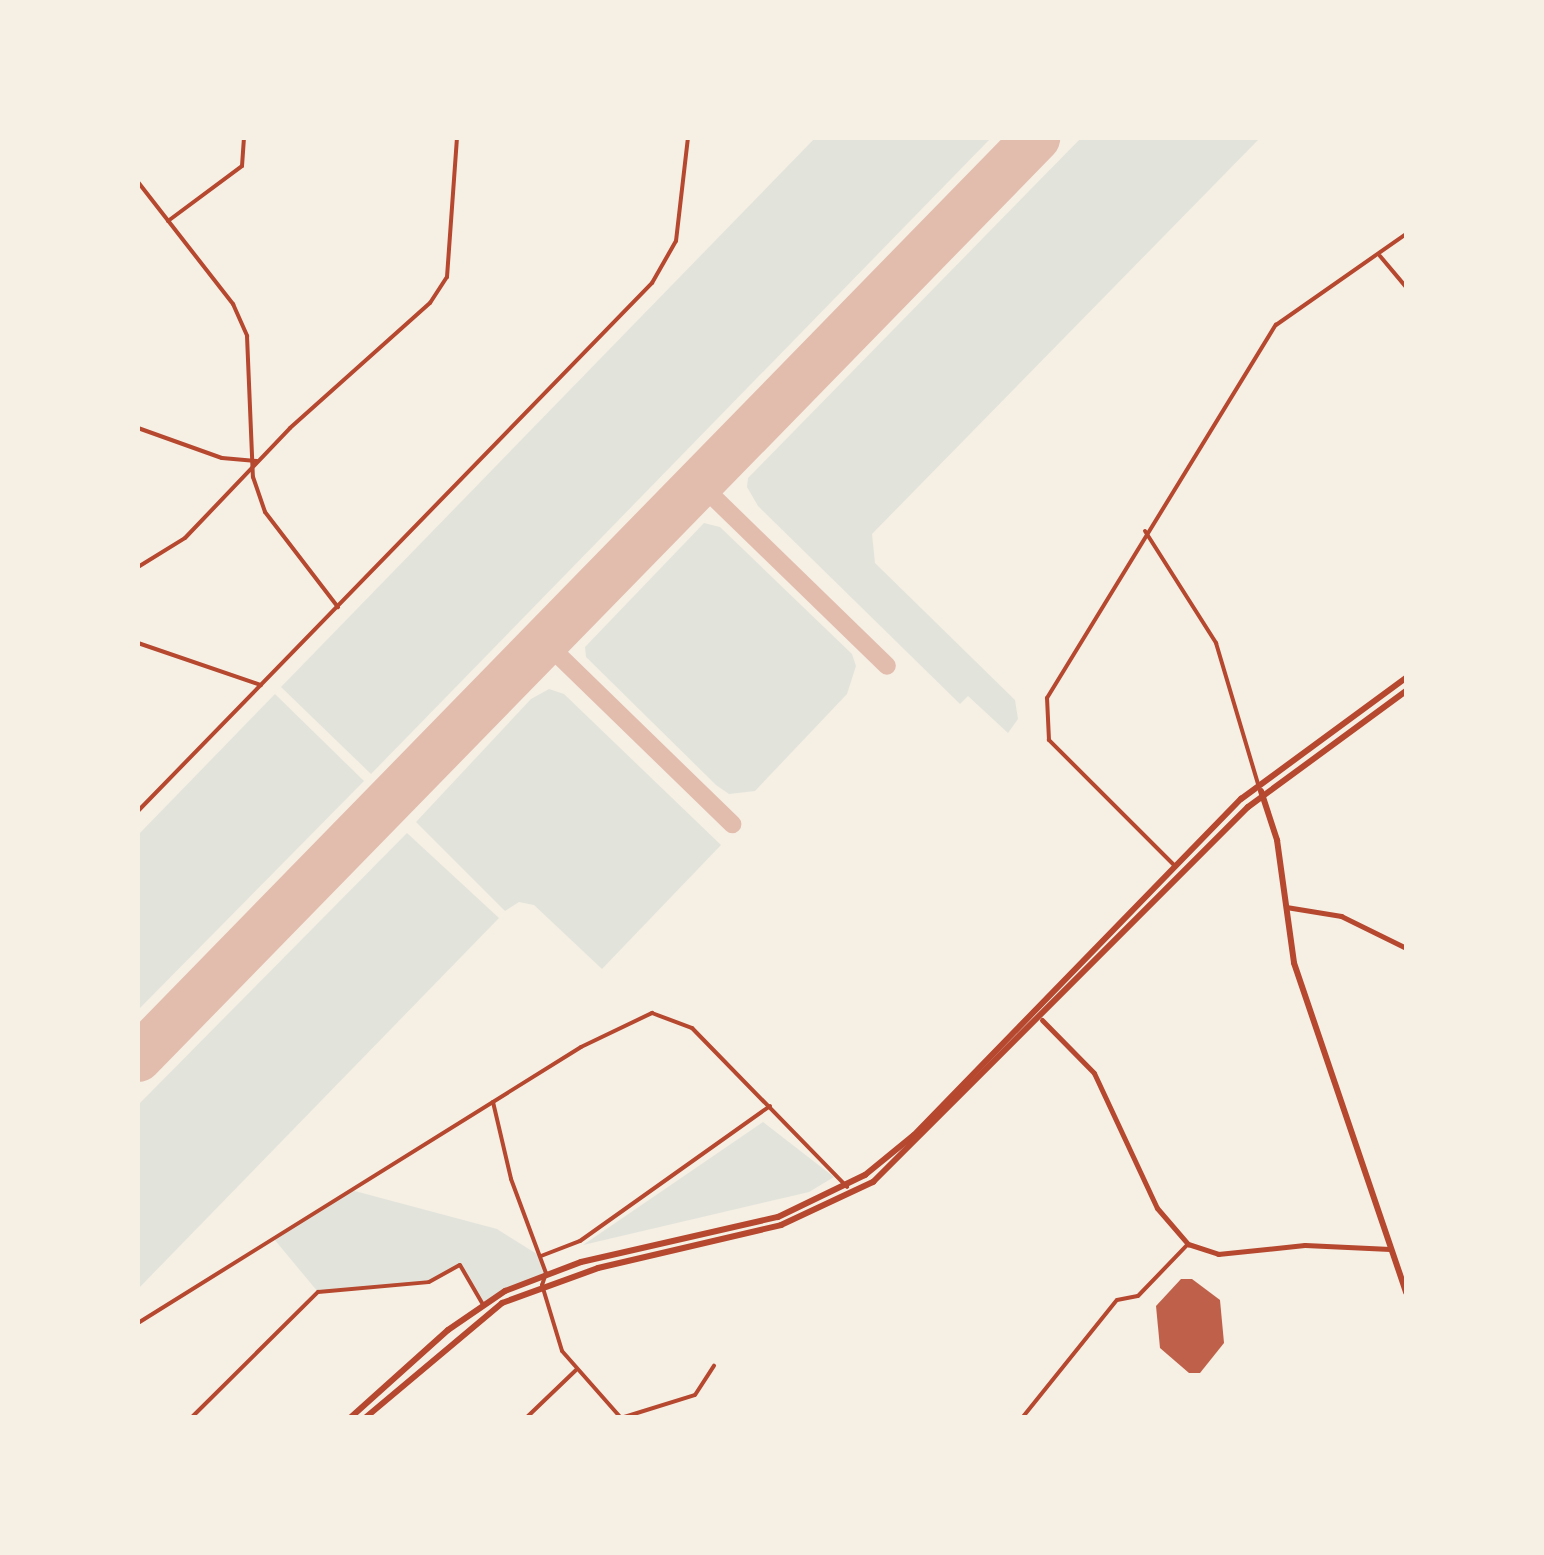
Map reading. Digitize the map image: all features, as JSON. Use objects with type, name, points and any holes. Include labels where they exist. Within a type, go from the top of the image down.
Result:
[{"type":"main road","points":[[350,1418],[482,1303],[546,1272],[778,1217],[847,1187],[914,1135],[1258,784],[1406,678]]},
{"type":"main road","points":[[365,1418],[464,1328],[542,1286],[782,1225],[836,1204],[895,1165],[1262,794],[1406,691]]},
{"type":"main road","points":[[1258,784],[1286,907],[1294,963],[1406,1290]]},
{"type":"street","points":[[168,221],[242,166],[244,138]]},
{"type":"street","points":[[138,567],[185,538],[257,462],[430,303],[447,277],[457,138]]},
{"type":"street","points":[[138,811],[660,272],[676,242],[688,138]]},
{"type":"street","points":[[138,182],[233,304],[248,336],[257,462],[253,477],[265,512],[338,607]]},
{"type":"street","points":[[1174,866],[1065,759],[1044,722],[1047,698],[1276,325],[1380,256],[1406,234]]},
{"type":"street","points":[[1380,256],[1406,287]]},
{"type":"street","points":[[1400,280],[1406,274]]},
{"type":"street","points":[[138,428],[222,458],[257,462]]},
{"type":"street","points":[[1146,532],[1216,643],[1258,784]]},
{"type":"street","points":[[138,643],[261,685]]},
{"type":"street","points":[[1286,907],[1322,910],[1406,948]]},
{"type":"street","points":[[138,1324],[493,1102],[652,1013],[692,1028],[847,1187]]},
{"type":"street","points":[[1042,1020],[1094,1072],[1156,1208],[1188,1244],[1218,1254],[1306,1245],[1390,1249]]},
{"type":"street","points":[[493,1102],[511,1179],[546,1272],[542,1286],[562,1352],[576,1370],[621,1418],[695,1395],[714,1366]]},
{"type":"street","points":[[540,1256],[580,1241],[770,1106]]},
{"type":"street","points":[[1022,1418],[1117,1300],[1138,1296],[1188,1244]]},
{"type":"street","points":[[191,1418],[318,1292],[429,1282],[460,1265],[482,1303]]},
{"type":"street","points":[[526,1418],[576,1370]]},
{"type":"shaded area","points":[[815,138],[991,138],[371,774],[281,687]]},
{"type":"shaded area","points":[[1081,138],[1260,138],[872,534],[875,563],[1015,700],[1018,719],[1008,733],[968,696],[960,704],[758,506],[747,487],[748,478]]},
{"type":"shaded area","points":[[704,523],[720,527],[852,654],[856,666],[847,694],[755,791],[729,794],[716,785],[586,657],[585,647]]},
{"type":"shaded area","points":[[549,689],[564,694],[721,845],[602,969],[534,905],[519,902],[505,911],[416,822],[531,699]]},
{"type":"shaded area","points":[[275,694],[364,781],[138,1010],[138,835]]},
{"type":"shaded area","points":[[407,833],[499,918],[138,1289],[138,1105]]},
{"type":"shaded area","points":[[763,1122],[834,1177],[809,1192],[583,1245]]},
{"type":"shaded area","points":[[351,1190],[497,1229],[540,1256],[546,1273],[482,1303],[460,1265],[429,1282],[318,1292],[274,1239]]},
{"type":"building","points":[[1181,1279],[1192,1279],[1220,1300],[1224,1343],[1200,1373],[1189,1373],[1160,1348],[1156,1306]]},
{"type":"taxiway","points":[[699,483],[887,666]]},
{"type":"taxiway","points":[[546,643],[732,824]]},
{"type":"runway","points":[[138,1058],[1036,138]]}]
